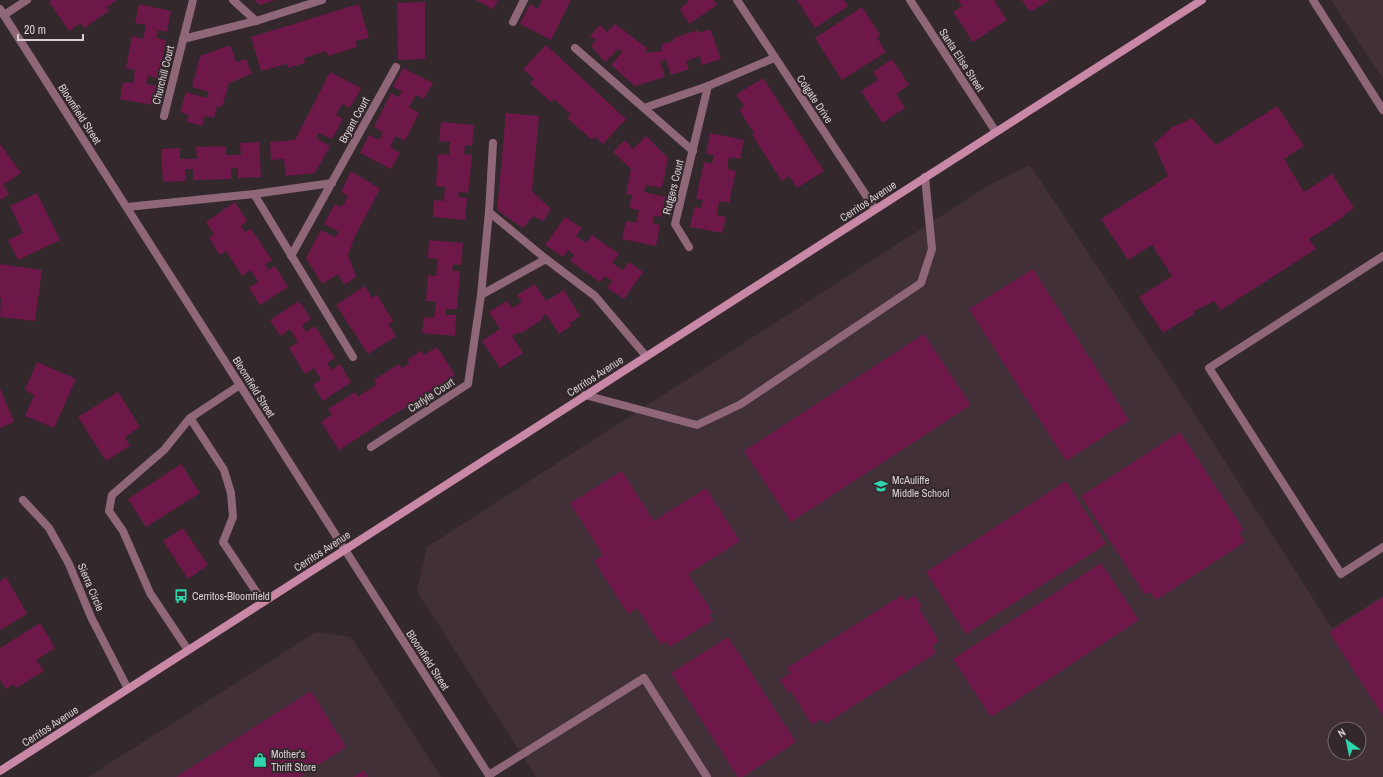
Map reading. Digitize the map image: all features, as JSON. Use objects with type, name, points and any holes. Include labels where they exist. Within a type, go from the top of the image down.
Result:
[{"type":"main road","name":"Cerritos Avenue","points":[[0,771],[1202,0]]},
{"type":"street","points":[[2,12],[27,0]]},
{"type":"street","name":"Churchill Court","points":[[164,116],[193,0]]},
{"type":"street","points":[[233,0],[256,21]]},
{"type":"street","name":"Churchill Court","points":[[183,39],[256,21],[322,0]]},
{"type":"street","points":[[513,22],[524,0]]},
{"type":"street","name":"Colgate Drive","points":[[737,0],[875,209]]},
{"type":"street","name":"Santa Elise Street","points":[[910,0],[996,132]]},
{"type":"street","points":[[1313,0],[1383,110]]},
{"type":"street","name":"Bloomfield Street","points":[[2,12],[489,776]]},
{"type":"street","name":"Rutgers Court","points":[[575,48],[692,151]]},
{"type":"street","points":[[644,108],[708,86],[774,58]]},
{"type":"street","name":"Bryant Court","points":[[291,256],[396,67]]},
{"type":"street","name":"Rutgers Court","points":[[689,248],[675,224],[708,86]]},
{"type":"street","name":"Carlyle Court","points":[[371,448],[468,384],[489,212],[493,142]]},
{"type":"street","points":[[585,396],[697,425],[741,404],[921,283],[932,249],[925,177]]},
{"type":"street","points":[[127,207],[254,194],[332,183]]},
{"type":"street","points":[[254,194],[353,357]]},
{"type":"street","points":[[489,212],[546,259],[595,296],[646,356]]},
{"type":"street","points":[[1383,256],[1209,368],[1341,574],[1383,546]]},
{"type":"street","points":[[480,295],[546,259]]},
{"type":"street","points":[[188,650],[150,592],[123,531],[109,511],[112,495],[164,450],[190,418],[240,385]]},
{"type":"street","points":[[190,418],[224,470],[231,493],[233,517],[223,542],[263,602]]},
{"type":"street","name":"Sierra Circle","points":[[23,500],[53,534],[69,564],[91,617],[128,689]]},
{"type":"street","points":[[489,776],[644,678],[707,777]]},
{"type":"shaded area","points":[[1331,0],[1383,0],[1383,79]]},
{"type":"shaded area","name":"McAuliffe Middle School","points":[[1030,165],[1179,390],[1332,628],[1383,596],[1383,777],[536,777],[417,591],[427,547],[989,185]]},
{"type":"shaded area","points":[[316,632],[351,637],[441,777],[88,777]]},
{"type":"building","points":[[52,0],[117,0],[107,7],[109,11],[84,28],[81,23],[69,31],[49,2]]},
{"type":"building","points":[[254,0],[275,0],[260,5]]},
{"type":"building","points":[[476,0],[498,0],[493,9]]},
{"type":"building","points":[[542,0],[571,0],[551,40],[520,24],[530,4],[538,9]]},
{"type":"building","points":[[687,0],[714,0],[717,5],[689,24],[680,9],[688,2]]},
{"type":"building","points":[[797,0],[844,0],[848,6],[815,28]]},
{"type":"building","points":[[958,0],[994,0],[1007,20],[973,42],[953,12],[962,6]]},
{"type":"building","points":[[1022,0],[1050,0],[1030,12]]},
{"type":"building","points":[[425,2],[425,59],[398,60],[397,3]]},
{"type":"building","points":[[139,4],[171,11],[167,32],[158,30],[156,38],[166,40],[159,78],[148,76],[146,84],[156,85],[152,105],[120,99],[123,82],[133,83],[135,70],[126,68],[132,36],[143,39],[146,25],[135,23]]},
{"type":"building","points":[[359,4],[369,38],[355,41],[357,47],[328,56],[326,51],[304,58],[305,63],[288,68],[287,64],[261,71],[251,37]]},
{"type":"building","points":[[862,7],[880,35],[877,38],[886,52],[842,80],[815,38]]},
{"type":"building","points":[[615,24],[647,48],[646,53],[662,51],[662,44],[674,41],[673,38],[698,30],[699,33],[710,29],[721,59],[702,65],[700,56],[686,61],[689,69],[671,75],[666,59],[660,62],[665,77],[635,86],[611,65],[622,52],[618,49],[605,62],[591,46],[596,40],[590,36],[600,25],[607,32]]},
{"type":"building","points":[[230,45],[236,62],[246,59],[252,74],[229,83],[222,107],[217,106],[214,118],[205,116],[202,126],[187,122],[189,115],[180,112],[186,92],[207,98],[209,92],[192,87],[200,56]]},
{"type":"building","points":[[546,45],[626,119],[603,144],[595,137],[592,140],[567,118],[571,114],[554,99],[551,102],[530,83],[534,79],[523,69]]},
{"type":"building","points":[[892,59],[909,85],[896,94],[905,108],[882,123],[861,91],[878,80],[873,72]]},
{"type":"building","points":[[403,68],[433,83],[424,99],[416,95],[409,107],[419,113],[405,141],[396,136],[390,147],[400,153],[391,169],[360,153],[369,135],[379,140],[383,132],[374,127],[391,93],[399,97],[402,91],[393,87]]},
{"type":"building","points":[[330,72],[361,88],[350,108],[342,104],[336,115],[343,119],[332,139],[319,133],[316,138],[330,146],[315,173],[286,176],[284,159],[271,160],[270,142],[295,140]]},
{"type":"building","points":[[763,78],[824,171],[797,188],[789,176],[782,181],[752,135],[754,133],[739,110],[744,106],[736,95]]},
{"type":"building","points":[[1277,106],[1304,146],[1284,159],[1304,192],[1332,174],[1354,208],[1344,215],[1345,216],[1309,239],[1316,249],[1221,310],[1214,301],[1193,312],[1194,314],[1163,333],[1139,297],[1172,276],[1152,245],[1128,260],[1101,219],[1168,176],[1154,144],[1171,128],[1192,118],[1216,145]]},
{"type":"building","points":[[506,113],[539,116],[532,191],[551,209],[543,221],[533,216],[523,228],[497,210]]},
{"type":"building","points":[[441,122],[474,125],[472,146],[465,145],[464,154],[472,155],[468,193],[459,192],[458,197],[467,198],[465,220],[433,217],[434,200],[444,201],[445,187],[436,186],[438,154],[449,155],[450,142],[439,141]]},
{"type":"building","points":[[710,133],[744,140],[740,159],[729,157],[727,169],[736,171],[729,203],[719,201],[717,215],[726,217],[722,233],[690,227],[694,207],[701,208],[703,200],[696,199],[704,162],[712,164],[714,155],[706,154]]},
{"type":"building","points":[[646,136],[668,158],[662,188],[646,185],[644,192],[666,197],[661,217],[654,216],[653,223],[660,225],[656,246],[622,239],[626,221],[636,223],[639,210],[629,208],[632,195],[626,194],[631,169],[613,152],[625,140],[633,149]]},
{"type":"building","points":[[259,142],[261,177],[238,178],[238,168],[231,168],[232,179],[193,180],[193,169],[185,169],[186,181],[163,182],[161,149],[180,148],[180,159],[197,159],[196,147],[226,146],[226,155],[241,155],[240,143]]},
{"type":"building","points":[[0,144],[21,173],[3,185],[9,194],[0,200]]},
{"type":"building","points":[[351,171],[380,189],[355,236],[348,255],[356,277],[344,285],[338,274],[322,284],[306,258],[321,230],[335,237],[339,232],[324,224],[335,204],[342,207],[348,196],[341,192]]},
{"type":"building","points":[[37,193],[60,240],[18,260],[8,240],[23,233],[10,206]]},
{"type":"building","points":[[235,202],[247,221],[241,226],[245,232],[251,229],[272,260],[265,264],[268,270],[275,266],[288,287],[260,305],[249,288],[258,282],[251,270],[242,276],[226,251],[220,255],[209,238],[214,234],[206,222]]},
{"type":"building","points":[[565,217],[582,228],[576,236],[586,243],[592,235],[619,254],[612,263],[623,270],[629,262],[643,272],[624,299],[607,288],[612,281],[605,276],[600,282],[570,261],[574,255],[568,250],[563,257],[545,245]]},
{"type":"building","points":[[429,240],[463,243],[461,265],[453,264],[452,271],[460,271],[457,309],[446,309],[446,315],[456,315],[455,336],[422,333],[424,317],[434,318],[436,301],[426,301],[428,275],[436,276],[438,259],[428,258]]},
{"type":"building","points":[[0,264],[42,270],[35,321],[0,317]]},
{"type":"building","points":[[1033,269],[1129,420],[1066,461],[969,309]]},
{"type":"building","points":[[535,284],[546,301],[564,290],[580,316],[570,323],[571,326],[559,334],[546,314],[542,317],[543,319],[520,334],[519,332],[512,336],[523,353],[500,368],[482,341],[500,329],[489,312],[507,301],[512,308],[522,302],[517,295]]},
{"type":"building","points":[[365,286],[372,298],[377,295],[393,321],[388,324],[396,336],[368,354],[336,305]]},
{"type":"building","points":[[299,301],[311,319],[302,325],[306,332],[315,326],[335,358],[327,363],[331,370],[340,364],[351,382],[323,401],[313,385],[321,379],[314,368],[305,374],[289,348],[298,342],[290,329],[280,336],[270,320]]},
{"type":"building","points":[[924,334],[971,405],[791,522],[744,451]]},
{"type":"building","points":[[437,347],[455,375],[339,450],[321,422],[332,415],[328,409],[355,392],[358,397],[376,385],[374,380],[399,364],[402,368],[410,363],[407,360],[421,351],[424,355]]},
{"type":"building","points":[[37,362],[76,379],[54,428],[25,416],[34,395],[25,390]]},
{"type":"building","points":[[0,388],[14,422],[0,428]]},
{"type":"building","points":[[118,392],[140,427],[125,437],[130,446],[106,461],[78,417]]},
{"type":"building","points":[[1180,432],[1244,530],[1239,533],[1245,542],[1156,600],[1150,592],[1145,595],[1081,496]]},
{"type":"building","points":[[181,464],[200,493],[146,527],[128,499]]},
{"type":"building","points":[[622,471],[654,521],[706,488],[740,541],[688,574],[712,612],[709,614],[713,620],[670,647],[666,641],[661,645],[637,608],[628,614],[594,561],[603,555],[570,503]]},
{"type":"building","points":[[1066,481],[1106,544],[966,634],[926,572]]},
{"type":"building","points":[[183,528],[208,565],[188,579],[163,541]]},
{"type":"building","points":[[1101,563],[1139,620],[991,717],[953,659]]},
{"type":"building","points":[[6,577],[27,614],[0,630],[0,581]]},
{"type":"building","points":[[902,595],[906,601],[915,595],[922,606],[919,608],[939,641],[932,646],[936,653],[825,724],[821,719],[812,725],[791,691],[788,693],[780,680],[791,673],[787,668]]},
{"type":"building","points":[[1383,597],[1383,716],[1329,632]]},
{"type":"building","points":[[40,623],[55,648],[36,660],[44,671],[16,688],[14,684],[6,689],[0,680],[0,648]]},
{"type":"building","points":[[728,637],[796,742],[743,777],[738,777],[671,673]]},
{"type":"building","points":[[311,691],[346,747],[300,777],[176,777]]},
{"type":"building","points":[[364,770],[368,777],[353,777]]},
{"type":"place","name":"McAuliffe Middle School","points":[[881,486]]},
{"type":"place","name":"Cerritos-Bloomfield","points":[[181,596]]},
{"type":"place","name":"Mother's Thrift Store","points":[[260,760]]}]
